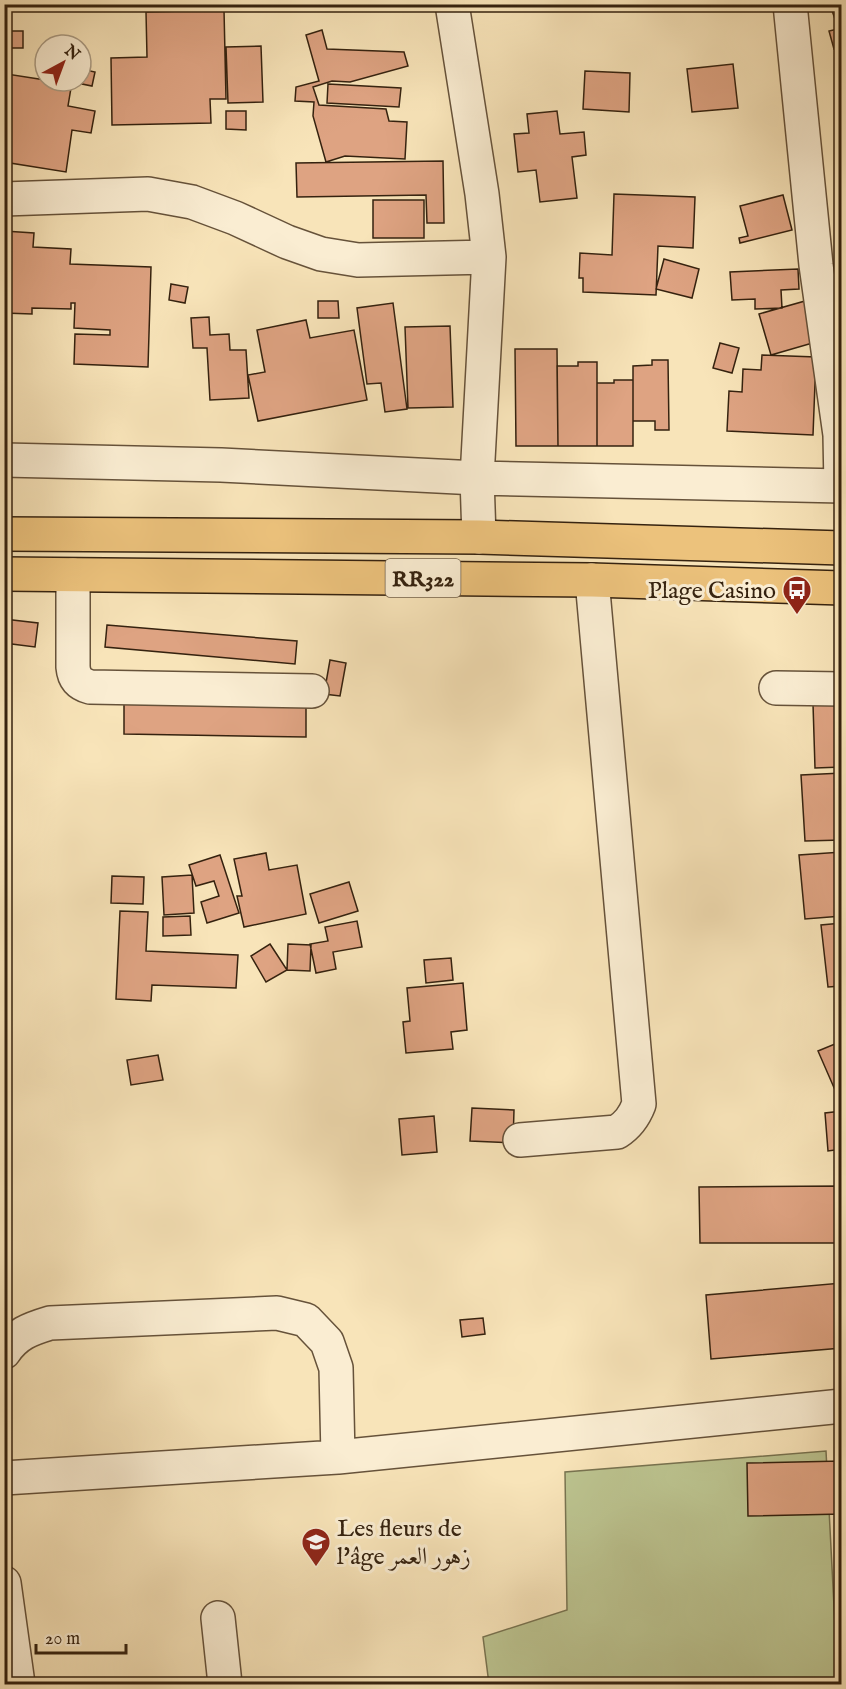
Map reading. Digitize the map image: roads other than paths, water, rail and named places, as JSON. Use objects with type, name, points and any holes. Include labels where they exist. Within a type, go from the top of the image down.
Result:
[{"type":"main road","name":"RR322","points":[[4,534],[479,537],[842,548]]},
{"type":"main road","name":"RR322","points":[[4,574],[592,580],[842,588]]},
{"type":"street","points":[[452,4],[482,194],[489,257],[477,478],[479,537]]},
{"type":"street","points":[[4,460],[221,465],[477,478],[841,486],[840,435],[816,265],[790,4]]},
{"type":"street","points":[[4,199],[148,194],[192,202],[321,254],[358,260],[489,257]]},
{"type":"street","points":[[73,575],[73,667],[74,675],[83,685],[312,691]]},
{"type":"street","points":[[520,1140],[616,1132],[627,1126],[639,1104],[592,580]]},
{"type":"street","points":[[776,688],[842,689]]},
{"type":"street","points":[[4,1352],[11,1341],[27,1329],[50,1323],[277,1313],[306,1320],[327,1342],[336,1368],[338,1457]]},
{"type":"street","points":[[4,1478],[338,1457],[842,1406]]},
{"type":"street","points":[[4,1583],[18,1684]]},
{"type":"street","points":[[218,1618],[225,1684]]},
{"type":"place","name":"Plage Casino","points":[[797,616]]},
{"type":"place","name":"Les fleurs de l'âge زهور العمر","points":[[316,1568]]}]
